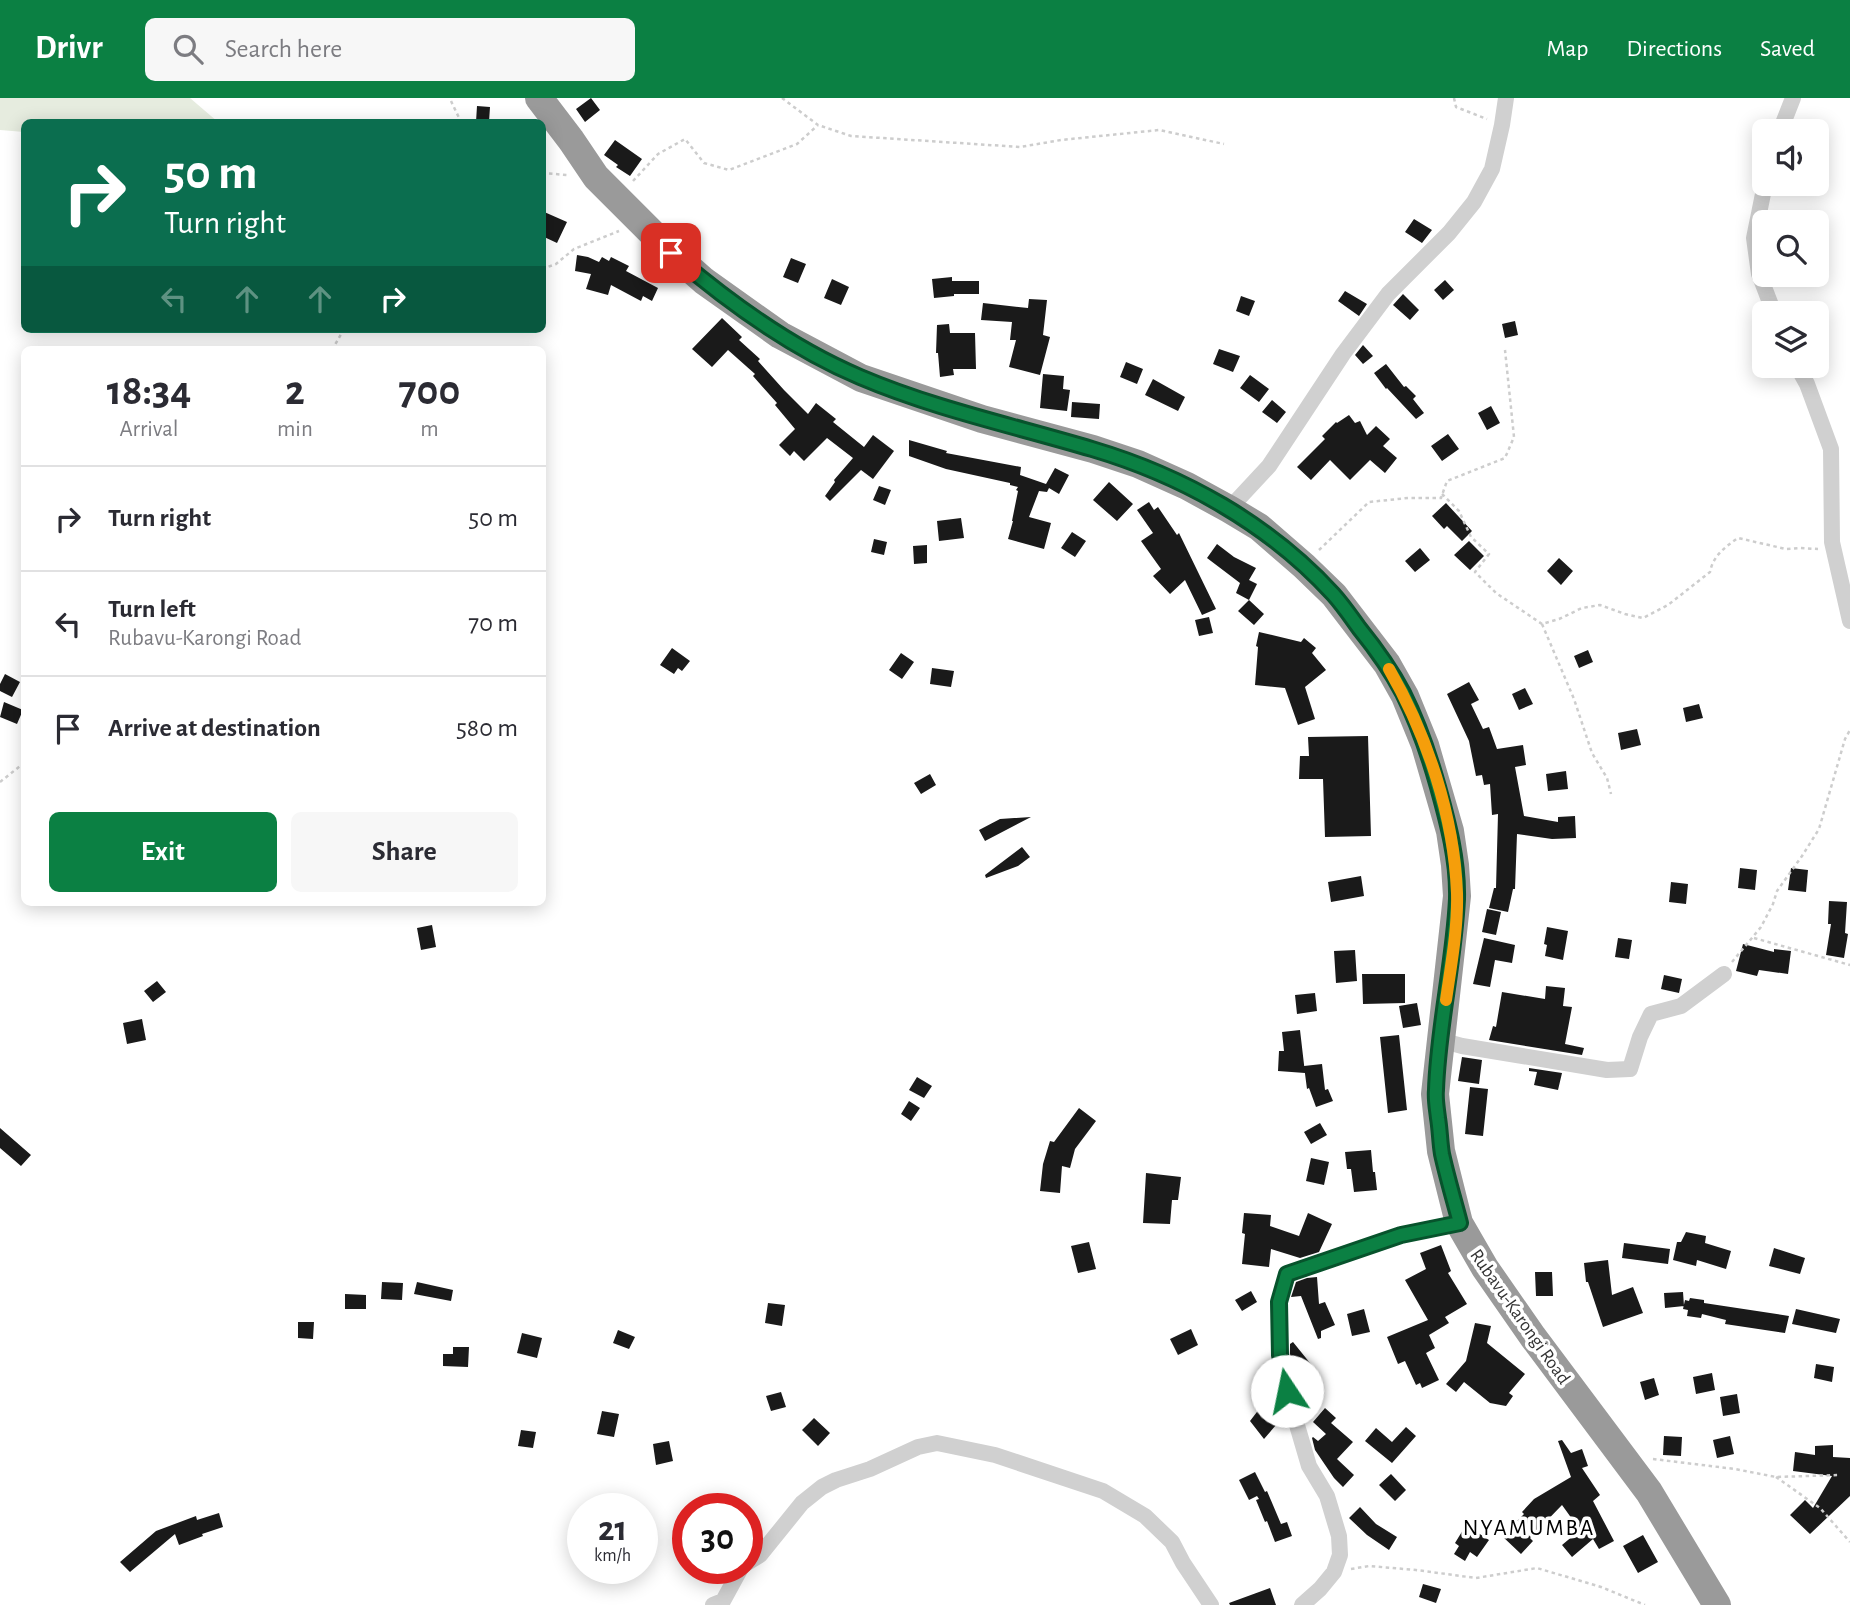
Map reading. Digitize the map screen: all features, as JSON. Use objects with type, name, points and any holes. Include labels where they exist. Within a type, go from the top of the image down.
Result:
[{"type":"highway","name":"Rubavu-Karongi Road","points":[[539,98],[596,177],[671,253],[704,281],[780,335],[861,378],[982,419],[1093,449],[1138,464],[1187,486],[1259,527],[1334,595],[1387,664],[1405,696],[1425,745],[1450,831],[1457,896],[1436,1094],[1441,1151],[1460,1223],[1485,1268],[1532,1337],[1649,1492],[1717,1605]]},
{"type":"street","points":[[1229,509],[1269,466],[1343,354],[1388,294],[1449,233],[1474,202],[1492,169],[1506,98]]},
{"type":"street","points":[[1785,119],[1793,98]]},
{"type":"street","points":[[1763,196],[1754,239],[1759,274],[1769,301]]},
{"type":"street","points":[[1804,378],[1831,449],[1832,541],[1850,621]]},
{"type":"street","points":[[1440,1040],[1606,1070],[1630,1069],[1651,1014],[1681,1006],[1724,974]]},
{"type":"street","points":[[1302,1605],[1334,1572],[1340,1555],[1339,1536],[1327,1496],[1309,1466],[1287,1391],[1280,1355],[1279,1302],[1287,1274],[1401,1235],[1460,1223]]},
{"type":"street","points":[[763,1551],[802,1503],[822,1487],[918,1447],[937,1444],[995,1455],[1103,1490],[1145,1516],[1172,1542],[1210,1605]]},
{"type":"street","points":[[713,1605],[723,1601],[732,1584]]},
{"type":"path","points":[[782,98],[818,125],[851,136],[1020,147],[1159,130],[1224,144]]},
{"type":"path","points":[[1454,98],[1456,107],[1502,125]]},
{"type":"path","points":[[452,101],[460,119]]},
{"type":"path","points":[[632,181],[658,154],[685,139],[704,163],[729,170],[797,144],[818,125]]},
{"type":"path","points":[[546,268],[556,264],[574,249],[642,222]]},
{"type":"path","points":[[1304,566],[1369,502],[1441,498],[1447,481],[1505,458],[1514,437],[1505,350]]},
{"type":"path","points":[[1442,494],[1459,511],[1471,537],[1489,554],[1475,572],[1496,593],[1542,624],[1574,699],[1592,753],[1607,778],[1611,794]]},
{"type":"path","points":[[1542,624],[1582,608],[1600,605],[1643,618],[1668,605],[1710,572],[1712,561],[1738,538],[1786,549],[1820,550],[1832,541]]},
{"type":"path","points":[[1724,974],[1741,949],[1754,937],[1773,904],[1777,891],[1819,829],[1850,730]]},
{"type":"path","points":[[0,782],[21,765]]},
{"type":"path","points":[[1754,937],[1850,965]]},
{"type":"path","points":[[1622,1455],[1735,1469],[1776,1477],[1839,1475]]},
{"type":"path","points":[[1776,1477],[1820,1508],[1850,1542]]},
{"type":"path","points":[[1334,1572],[1368,1566],[1476,1578],[1537,1568],[1601,1587],[1645,1605]]},
{"type":"shaded area","points":[[0,98],[190,98],[214,119],[21,119],[21,132],[0,130]]},
{"type":"building","points":[[591,98],[600,110],[585,122],[576,109]]},
{"type":"building","points":[[477,106],[490,107],[489,119],[476,119]]},
{"type":"building","points":[[615,140],[642,159],[630,176],[604,155]]},
{"type":"building","points":[[546,213],[567,222],[557,243],[546,238]]},
{"type":"building","points":[[1414,219],[1432,230],[1422,243],[1405,232]]},
{"type":"building","points":[[577,255],[599,262],[602,257],[609,261],[611,257],[629,266],[626,271],[658,288],[652,301],[643,296],[641,301],[611,285],[608,295],[586,289],[591,274],[575,271]]},
{"type":"building","points":[[791,258],[806,264],[798,283],[783,277]]},
{"type":"building","points":[[952,277],[952,281],[979,281],[979,294],[954,294],[934,298],[932,279]]},
{"type":"building","points":[[832,279],[849,287],[841,305],[824,298]]},
{"type":"building","points":[[1445,280],[1454,290],[1443,300],[1434,290]]},
{"type":"building","points":[[1345,291],[1367,304],[1359,316],[1338,301]]},
{"type":"building","points":[[1403,294],[1419,310],[1410,320],[1393,305]]},
{"type":"building","points":[[1241,296],[1255,301],[1249,316],[1236,311]]},
{"type":"building","points":[[1029,299],[1047,300],[1043,335],[1050,337],[1040,375],[1009,367],[1016,340],[1010,340],[1012,322],[981,320],[983,303],[1028,308]]},
{"type":"building","points":[[722,318],[742,337],[739,340],[760,359],[758,361],[808,414],[816,403],[836,419],[833,422],[864,447],[873,435],[894,451],[873,479],[861,470],[830,501],[825,496],[834,480],[853,458],[827,438],[804,461],[794,451],[790,456],[779,445],[795,429],[753,376],[755,374],[728,350],[712,367],[692,349]]},
{"type":"building","points":[[1515,321],[1518,335],[1505,338],[1502,324]]},
{"type":"building","points":[[949,324],[950,333],[975,333],[976,369],[953,369],[954,375],[940,377],[936,353],[937,325]]},
{"type":"building","points":[[1363,345],[1373,356],[1363,364],[1355,355]]},
{"type":"building","points":[[1219,349],[1240,356],[1233,372],[1213,364]]},
{"type":"building","points":[[1126,362],[1143,369],[1137,384],[1120,377]]},
{"type":"building","points":[[1386,364],[1404,387],[1416,396],[1413,399],[1424,413],[1416,419],[1374,373]]},
{"type":"building","points":[[1043,374],[1064,376],[1063,389],[1070,390],[1067,411],[1040,408]]},
{"type":"building","points":[[1250,375],[1269,389],[1259,402],[1240,388]]},
{"type":"building","points":[[1153,379],[1185,397],[1178,411],[1145,395]]},
{"type":"building","points":[[1272,400],[1286,412],[1277,423],[1262,412]]},
{"type":"building","points":[[1072,402],[1100,404],[1099,419],[1071,417]]},
{"type":"building","points":[[1491,406],[1500,423],[1487,430],[1478,413]]},
{"type":"building","points":[[1349,415],[1355,423],[1360,421],[1367,435],[1376,426],[1390,439],[1383,446],[1397,458],[1385,473],[1370,460],[1350,480],[1330,460],[1311,480],[1297,467],[1325,439],[1322,436],[1336,422]]},
{"type":"building","points":[[1448,434],[1459,449],[1442,461],[1431,446]]},
{"type":"building","points":[[909,440],[947,451],[946,453],[1021,467],[1020,475],[1046,484],[1055,468],[1069,475],[1059,494],[1049,488],[1047,492],[1039,491],[1029,517],[1051,523],[1044,549],[1008,539],[1018,487],[946,469],[909,456]]},
{"type":"building","points":[[1109,482],[1133,504],[1117,521],[1093,500]]},
{"type":"building","points":[[879,486],[891,490],[885,505],[873,500]]},
{"type":"building","points":[[1149,502],[1154,510],[1158,507],[1177,535],[1179,533],[1216,609],[1202,615],[1185,580],[1170,594],[1153,576],[1161,569],[1141,541],[1153,533],[1137,510]]},
{"type":"building","points":[[1446,503],[1472,531],[1462,541],[1447,526],[1444,529],[1432,516]]},
{"type":"building","points":[[961,518],[964,538],[939,541],[937,521]]},
{"type":"building","points":[[1072,532],[1086,541],[1075,557],[1061,548]]},
{"type":"building","points":[[874,539],[887,542],[884,555],[871,552]]},
{"type":"building","points":[[1469,541],[1484,556],[1470,570],[1454,555]]},
{"type":"building","points":[[1217,544],[1234,557],[1256,568],[1249,580],[1257,584],[1249,600],[1236,593],[1240,583],[1207,558]]},
{"type":"building","points":[[927,545],[927,563],[914,564],[913,546]]},
{"type":"building","points":[[1420,548],[1430,560],[1415,572],[1405,561]]},
{"type":"building","points":[[1559,558],[1573,571],[1561,585],[1547,571]]},
{"type":"building","points":[[1249,600],[1264,614],[1254,625],[1238,611]]},
{"type":"building","points":[[1209,617],[1213,633],[1199,636],[1195,620]]},
{"type":"building","points":[[1259,632],[1301,642],[1304,638],[1316,648],[1312,653],[1326,670],[1305,687],[1315,719],[1298,725],[1285,688],[1255,685]]},
{"type":"building","points":[[672,648],[690,661],[682,671],[678,668],[674,674],[660,665]]},
{"type":"building","points":[[1588,650],[1593,662],[1579,668],[1574,656]]},
{"type":"building","points":[[901,653],[914,662],[902,679],[889,670]]},
{"type":"building","points":[[932,668],[954,671],[951,687],[930,684]]},
{"type":"building","points":[[5,674],[20,682],[12,697],[0,691]]},
{"type":"building","points":[[1469,682],[1479,700],[1471,704],[1483,729],[1489,727],[1497,749],[1523,745],[1526,765],[1515,767],[1524,816],[1558,822],[1558,817],[1575,816],[1576,838],[1552,839],[1517,834],[1515,889],[1508,912],[1489,908],[1496,888],[1498,814],[1492,815],[1490,784],[1484,785],[1482,775],[1476,776],[1469,741],[1447,694]]},
{"type":"building","points":[[1525,688],[1533,704],[1519,710],[1512,694]]},
{"type":"building","points":[[4,702],[21,709],[17,724],[0,717]]},
{"type":"building","points":[[1699,704],[1703,718],[1686,722],[1683,708]]},
{"type":"building","points":[[1637,729],[1641,745],[1621,750],[1618,733]]},
{"type":"building","points":[[1368,736],[1371,836],[1325,837],[1323,779],[1299,779],[1300,756],[1309,756],[1308,737]]},
{"type":"building","points":[[1566,771],[1568,789],[1548,791],[1546,774]]},
{"type":"building","points":[[930,774],[936,785],[921,794],[914,783]]},
{"type":"building","points":[[1031,817],[985,841],[979,830],[1000,819]]},
{"type":"building","points":[[1022,847],[1030,857],[1018,866],[986,878],[985,875]]},
{"type":"building","points":[[1740,868],[1757,870],[1755,890],[1738,888]]},
{"type":"building","points":[[1791,868],[1808,870],[1806,892],[1788,890]]},
{"type":"building","points":[[1361,876],[1364,896],[1331,902],[1328,882]]},
{"type":"building","points":[[1671,882],[1688,884],[1686,904],[1669,902]]},
{"type":"building","points":[[1829,901],[1847,902],[1845,933],[1848,934],[1844,958],[1826,955],[1831,924],[1828,924]]},
{"type":"building","points":[[1487,909],[1501,912],[1496,935],[1482,932]]},
{"type":"building","points":[[432,925],[436,947],[421,950],[417,928]]},
{"type":"building","points":[[1547,927],[1568,931],[1563,960],[1545,956]]},
{"type":"building","points":[[1484,938],[1515,945],[1512,963],[1495,960],[1490,987],[1473,984]]},
{"type":"building","points":[[1618,938],[1632,940],[1629,959],[1615,957]]},
{"type":"building","points":[[1743,944],[1774,952],[1774,949],[1791,951],[1788,974],[1759,970],[1757,976],[1736,971]]},
{"type":"building","points":[[1355,950],[1357,981],[1336,983],[1334,951]]},
{"type":"building","points":[[1362,974],[1405,974],[1405,1003],[1363,1004]]},
{"type":"building","points":[[1664,975],[1682,979],[1679,993],[1661,989]]},
{"type":"building","points":[[157,981],[166,992],[153,1002],[144,991]]},
{"type":"building","points":[[1546,986],[1565,988],[1563,1006],[1572,1007],[1565,1044],[1584,1048],[1582,1055],[1489,1040],[1493,1026],[1496,1027],[1502,992],[1545,999]]},
{"type":"building","points":[[1315,993],[1317,1011],[1297,1014],[1295,995]]},
{"type":"building","points":[[1417,1003],[1421,1025],[1403,1028],[1399,1006]]},
{"type":"building","points":[[142,1019],[146,1040],[127,1044],[123,1023]]},
{"type":"building","points":[[1300,1030],[1305,1073],[1278,1071],[1279,1051],[1284,1051],[1282,1032]]},
{"type":"building","points":[[1399,1035],[1407,1110],[1388,1113],[1380,1037]]},
{"type":"building","points":[[1462,1057],[1482,1060],[1479,1084],[1458,1081]]},
{"type":"building","points":[[1322,1064],[1325,1090],[1328,1089],[1333,1101],[1316,1107],[1309,1088],[1307,1089],[1304,1066]]},
{"type":"building","points":[[1529,1068],[1562,1073],[1558,1090],[1534,1085],[1537,1072],[1529,1071]]},
{"type":"building","points":[[917,1077],[932,1086],[924,1098],[909,1090]]},
{"type":"building","points":[[1470,1087],[1488,1089],[1483,1136],[1465,1134]]},
{"type":"building","points":[[909,1101],[920,1108],[911,1121],[901,1114]]},
{"type":"building","points":[[1079,1108],[1096,1121],[1075,1149],[1070,1168],[1062,1166],[1060,1193],[1040,1191],[1043,1164],[1050,1141],[1054,1142]]},
{"type":"building","points":[[1320,1123],[1327,1135],[1311,1144],[1304,1132]]},
{"type":"building","points":[[0,1128],[31,1155],[21,1166],[0,1148]]},
{"type":"building","points":[[1371,1150],[1377,1190],[1354,1192],[1351,1169],[1347,1169],[1345,1152]]},
{"type":"building","points":[[1311,1158],[1329,1162],[1324,1185],[1306,1181]]},
{"type":"building","points":[[1146,1173],[1181,1177],[1178,1200],[1172,1200],[1170,1224],[1143,1223]]},
{"type":"building","points":[[1244,1213],[1271,1215],[1270,1226],[1299,1236],[1308,1213],[1332,1224],[1319,1252],[1300,1258],[1271,1249],[1269,1267],[1242,1264]]},
{"type":"building","points":[[1686,1232],[1706,1236],[1705,1243],[1731,1251],[1726,1269],[1697,1260],[1696,1266],[1673,1260],[1677,1242],[1681,1242]]},
{"type":"building","points":[[1089,1242],[1096,1269],[1078,1273],[1071,1246]]},
{"type":"building","points":[[1624,1243],[1670,1249],[1668,1264],[1622,1258]]},
{"type":"building","points":[[1441,1245],[1451,1271],[1448,1273],[1467,1304],[1445,1317],[1449,1323],[1429,1335],[1435,1348],[1426,1353],[1439,1380],[1422,1388],[1420,1383],[1416,1385],[1405,1361],[1398,1364],[1387,1337],[1428,1320],[1405,1280],[1426,1269],[1420,1253]]},
{"type":"building","points":[[1774,1248],[1805,1258],[1800,1274],[1769,1266]]},
{"type":"building","points":[[1608,1260],[1612,1295],[1633,1287],[1643,1313],[1603,1327],[1586,1282],[1584,1263]]},
{"type":"building","points":[[1535,1272],[1552,1272],[1553,1296],[1536,1296]]},
{"type":"building","points":[[1317,1277],[1319,1304],[1325,1302],[1335,1325],[1321,1331],[1321,1338],[1318,1339],[1301,1296],[1291,1297],[1296,1282]]},
{"type":"building","points":[[382,1282],[403,1283],[402,1300],[381,1299]]},
{"type":"building","points":[[417,1282],[453,1290],[451,1301],[414,1294]]},
{"type":"building","points":[[1251,1291],[1257,1302],[1242,1311],[1235,1300]]},
{"type":"building","points":[[1683,1292],[1684,1306],[1665,1308],[1664,1293]]},
{"type":"building","points":[[345,1294],[366,1295],[366,1309],[345,1309]]},
{"type":"building","points":[[1690,1298],[1704,1300],[1704,1303],[1789,1316],[1785,1333],[1725,1324],[1726,1320],[1702,1314],[1701,1318],[1687,1316],[1688,1310],[1683,1309],[1685,1300],[1689,1301]]},
{"type":"building","points":[[768,1303],[785,1305],[782,1326],[765,1323]]},
{"type":"building","points":[[1364,1309],[1370,1332],[1352,1336],[1347,1314]]},
{"type":"building","points":[[1796,1309],[1840,1319],[1836,1333],[1792,1324]]},
{"type":"building","points":[[298,1322],[314,1322],[313,1339],[298,1338]]},
{"type":"building","points":[[1475,1323],[1491,1326],[1487,1343],[1525,1374],[1509,1393],[1513,1396],[1506,1406],[1490,1403],[1464,1382],[1456,1392],[1446,1384],[1466,1361]]},
{"type":"building","points":[[1191,1329],[1198,1345],[1178,1355],[1170,1339]]},
{"type":"building","points":[[618,1330],[635,1337],[629,1349],[613,1343]]},
{"type":"building","points":[[522,1333],[542,1338],[537,1358],[517,1353]]},
{"type":"building","points":[[1293,1342],[1314,1368],[1300,1380],[1294,1373],[1290,1354],[1290,1344]]},
{"type":"building","points":[[453,1347],[469,1347],[468,1367],[443,1366],[443,1354],[453,1354]]},
{"type":"building","points":[[1816,1364],[1834,1367],[1832,1382],[1814,1378]]},
{"type":"building","points":[[1712,1373],[1715,1390],[1696,1394],[1693,1377]]},
{"type":"building","points":[[1654,1378],[1659,1395],[1645,1400],[1640,1382]]},
{"type":"building","points":[[781,1392],[786,1407],[771,1411],[766,1396]]},
{"type":"building","points":[[1737,1394],[1740,1413],[1723,1416],[1720,1397]]},
{"type":"building","points":[[1260,1408],[1276,1425],[1264,1439],[1250,1421]]},
{"type":"building","points":[[1325,1408],[1336,1418],[1331,1423],[1353,1442],[1337,1459],[1354,1475],[1343,1487],[1315,1450],[1312,1438],[1318,1441],[1326,1434],[1313,1422]]},
{"type":"building","points":[[602,1411],[619,1414],[614,1437],[597,1434]]},
{"type":"building","points":[[814,1418],[830,1433],[818,1446],[802,1430]]},
{"type":"building","points":[[1406,1427],[1416,1436],[1392,1463],[1365,1441],[1376,1428],[1392,1442]]},
{"type":"building","points":[[521,1430],[536,1432],[533,1448],[518,1446]]},
{"type":"building","points":[[1664,1436],[1682,1437],[1681,1456],[1663,1455]]},
{"type":"building","points":[[1730,1436],[1734,1454],[1717,1458],[1713,1440]]},
{"type":"building","points":[[1562,1440],[1571,1453],[1582,1449],[1588,1466],[1582,1468],[1600,1495],[1593,1501],[1614,1541],[1599,1549],[1593,1539],[1572,1557],[1562,1545],[1580,1530],[1562,1505],[1530,1538],[1533,1541],[1521,1554],[1502,1536],[1524,1514],[1522,1512],[1534,1499],[1571,1477],[1558,1441]]},
{"type":"building","points":[[669,1441],[673,1461],[656,1465],[653,1444]]},
{"type":"building","points":[[1833,1445],[1833,1457],[1850,1458],[1850,1496],[1810,1534],[1790,1515],[1805,1500],[1813,1508],[1832,1476],[1793,1471],[1795,1452],[1815,1455],[1815,1446]]},
{"type":"building","points":[[1255,1472],[1265,1492],[1267,1491],[1281,1524],[1287,1522],[1292,1536],[1275,1542],[1256,1500],[1259,1499],[1257,1496],[1249,1500],[1239,1480]]},
{"type":"building","points":[[1391,1474],[1406,1490],[1395,1501],[1379,1485]]},
{"type":"building","points":[[1360,1507],[1376,1524],[1397,1537],[1389,1550],[1349,1518]]},
{"type":"building","points":[[219,1513],[223,1527],[179,1545],[175,1534],[130,1572],[120,1562],[156,1531],[196,1516],[197,1520]]},
{"type":"building","points":[[1466,1525],[1489,1540],[1477,1557],[1470,1552],[1465,1561],[1454,1554],[1459,1546],[1455,1543]]},
{"type":"building","points":[[1643,1535],[1658,1562],[1638,1573],[1623,1546]]},
{"type":"building","points":[[1423,1584],[1441,1589],[1436,1603],[1419,1597]]},
{"type":"building","points":[[1270,1588],[1276,1605],[1229,1603]]},
{"type":"slow traffic","points":[[1389,669],[1405,696],[1425,745],[1450,831],[1457,896],[1446,1000]]},
{"type":"district","name":"NYAMUMBA","points":[[1529,1527]]},
{"type":"route","points":[[671,253],[704,281],[780,335],[861,378],[982,419],[1138,464],[1187,486],[1259,527],[1334,595],[1387,664],[1405,696],[1425,745],[1437,785],[1450,831],[1455,865],[1457,896],[1436,1094],[1441,1151],[1460,1223],[1401,1235],[1287,1274],[1279,1302],[1280,1355],[1287,1391]]}]
